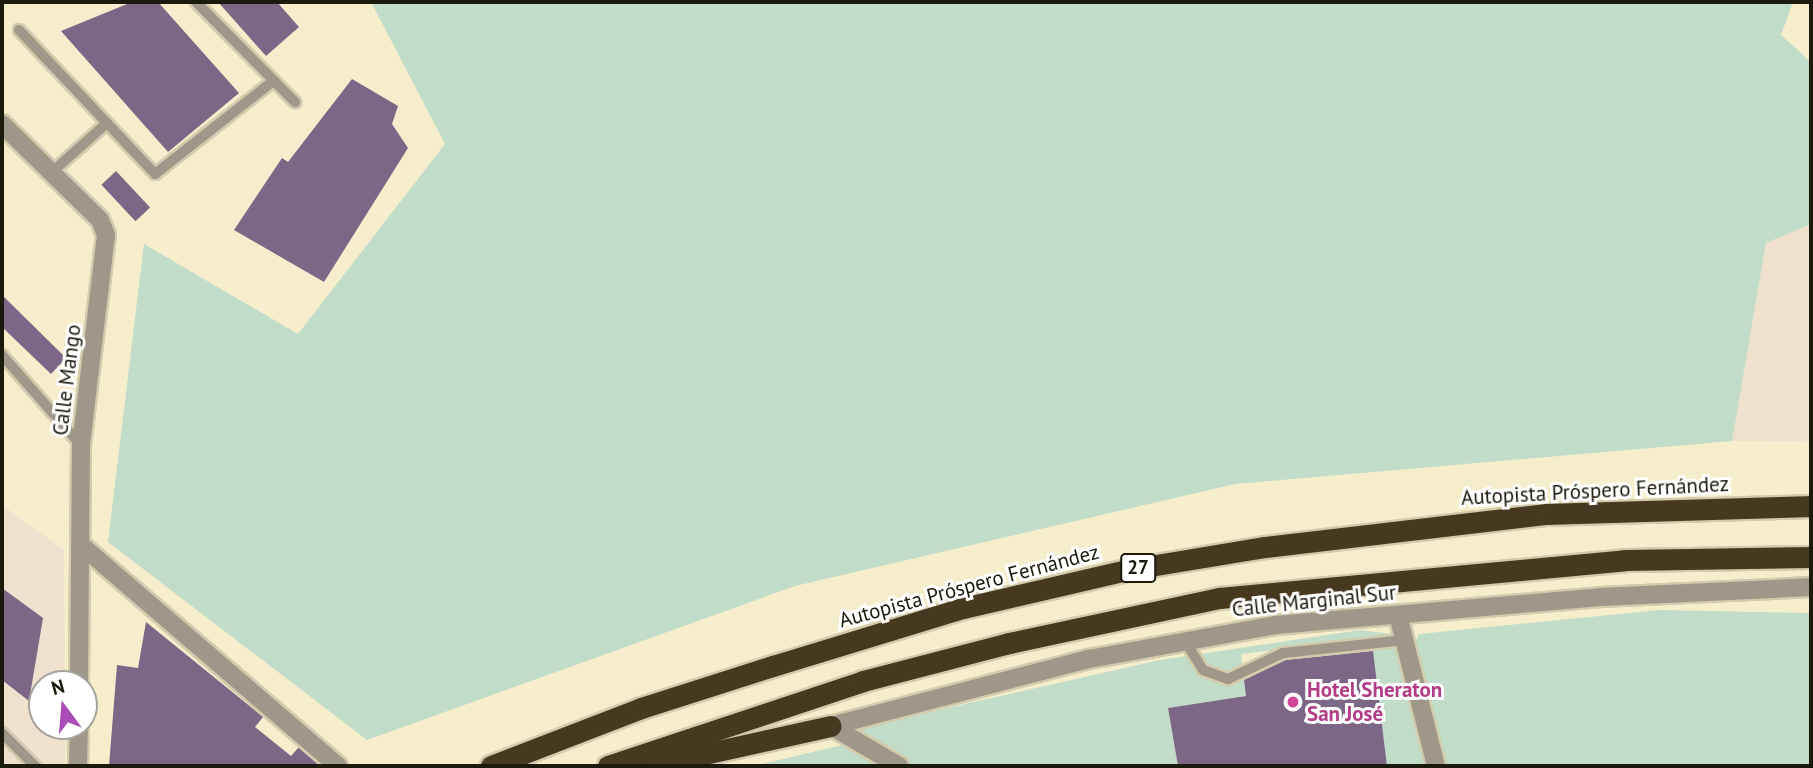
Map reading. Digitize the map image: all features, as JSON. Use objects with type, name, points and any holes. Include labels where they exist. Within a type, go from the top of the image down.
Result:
[{"type":"highway","name":"Autopista Próspero Fernández","points":[[491,766],[641,708],[773,666],[963,608],[1126,570],[1265,547],[1547,514],[1811,506]]},
{"type":"highway","name":"27","points":[[608,766],[863,681],[1009,643],[1219,598],[1625,560],[1811,557]]},
{"type":"highway","points":[[650,766],[831,726]]},
{"type":"street","name":"Calle Mango","points":[[2,124],[100,220],[106,235],[81,446],[79,670]]},
{"type":"street","points":[[81,545],[338,766]]},
{"type":"street","name":"Calle Marginal Sur","points":[[831,726],[1184,640],[1276,625],[1759,586],[1811,587]]},
{"type":"street","points":[[1398,615],[1436,766]]},
{"type":"street","points":[[831,726],[899,766]]},
{"type":"street","points":[[78,766],[79,740]]},
{"type":"lane","points":[[196,2],[295,102]]},
{"type":"lane","points":[[19,30],[155,174],[273,81]]},
{"type":"lane","points":[[51,173],[107,123]]},
{"type":"lane","points":[[2,355],[81,446]]},
{"type":"lane","points":[[1184,640],[1203,670],[1228,679],[1283,653],[1405,640]]},
{"type":"lane","points":[[2,733],[35,766]]},
{"type":"shaded area","points":[[1811,224],[1811,442],[1732,441],[1766,243]]},
{"type":"shaded area","points":[[2,505],[64,550],[65,670],[28,670],[28,740],[65,740],[65,766],[2,766]]},
{"type":"green space","points":[[371,2],[1793,2],[1781,35],[1811,62],[1811,224],[1766,243],[1732,441],[1235,484],[795,586],[367,740],[108,542],[144,244],[298,334],[445,144]]},
{"type":"green space","points":[[1660,610],[1811,613],[1811,766],[1444,766],[1415,643],[1419,634]]},
{"type":"green space","points":[[1360,630],[1392,634],[1426,766],[1387,766],[1371,638],[1241,654],[1246,696],[1168,708],[1178,766],[913,766],[863,737],[858,728],[1160,660]]},
{"type":"green space","points":[[847,744],[883,766],[753,766]]},
{"type":"building","points":[[132,2],[158,2],[239,93],[168,152],[61,31]]},
{"type":"building","points":[[218,2],[277,2],[299,27],[266,56]]},
{"type":"building","points":[[352,79],[398,106],[392,124],[408,148],[324,282],[234,230],[282,158],[288,162]]},
{"type":"building","points":[[116,171],[150,208],[135,221],[101,185]]},
{"type":"building","points":[[2,295],[66,358],[51,374],[2,327]]},
{"type":"building","points":[[2,588],[43,618],[34,670],[28,670],[28,700],[2,680]]},
{"type":"building","points":[[146,622],[263,717],[255,727],[291,756],[299,747],[321,766],[109,766],[117,665],[138,668]]},
{"type":"building","name":"Hotel Sheraton San José","points":[[1373,651],[1387,766],[1178,766],[1168,708],[1246,696],[1244,680],[1285,660]]},
{"type":"place","name":"Hotel Sheraton San José","points":[[1293,702]]}]
